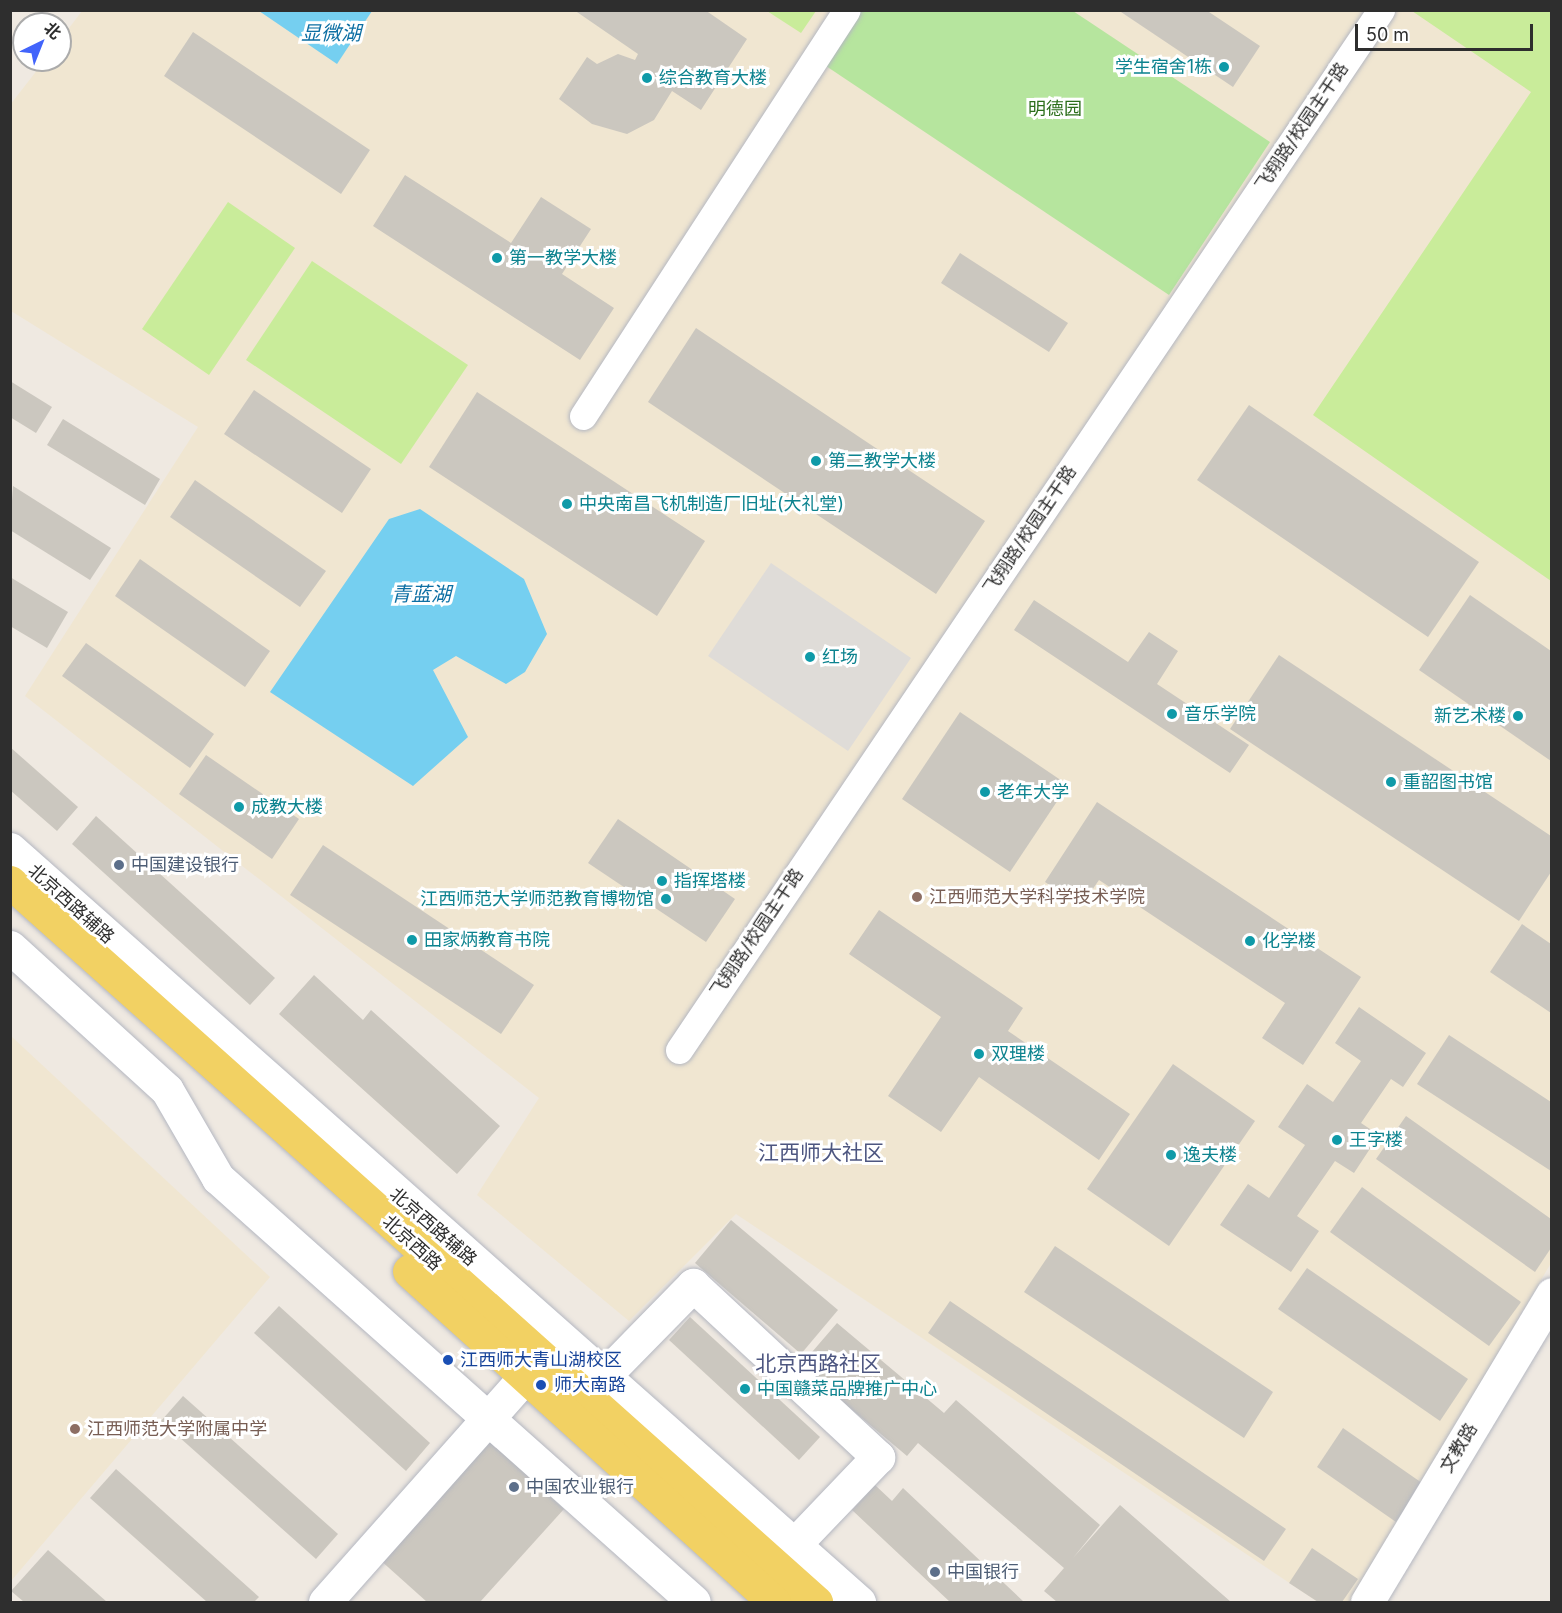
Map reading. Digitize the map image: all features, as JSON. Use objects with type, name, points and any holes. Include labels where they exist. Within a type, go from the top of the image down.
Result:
[{"type":"main road","name":"北京西路辅路","points":[[10,849],[859,1602]]},
{"type":"main road","name":"北京西路","points":[[10,882],[816,1602]]},
{"type":"main road","name":"北京西路","points":[[10,910],[774,1602]]},
{"type":"main road","points":[[10,947],[167,1090],[218,1178],[486,1421],[694,1602]]},
{"type":"main road","points":[[603,1377],[693,1285],[878,1457],[794,1545]]},
{"type":"main road","name":"文教路","points":[[1367,1602],[1551,1294]]},
{"type":"main road","points":[[325,1602],[526,1376]]},
{"type":"street","points":[[583,416],[846,10]]},
{"type":"street","name":"飞翔路/校园主干路","points":[[679,1050],[1381,10]]},
{"type":"shaded area","name":"江西师范大学科学技术学院","points":[[82,11],[1551,11],[1551,1263],[1352,1602],[1318,1602],[736,1214],[629,1321],[477,1195],[539,1098],[25,696],[198,427],[11,311],[10,105],[36,72],[72,72],[72,24]]},
{"type":"shaded area","name":"红场","points":[[771,563],[911,658],[848,751],[708,656]]},
{"type":"shaded area","name":"江西师范大学附属中学","points":[[11,1036],[270,1277],[11,1581]]},
{"type":"green space","points":[[767,11],[816,11],[801,33]]},
{"type":"green space","name":"明德园","points":[[858,11],[1073,11],[1270,142],[1169,295],[823,64]]},
{"type":"green space","points":[[1412,11],[1551,11],[1551,581],[1313,415],[1531,92]]},
{"type":"green space","points":[[228,202],[295,248],[209,375],[142,329]]},
{"type":"green space","points":[[312,261],[468,365],[401,464],[246,360]]},
{"type":"water","name":"显微湖","points":[[259,11],[372,11],[337,64]]},
{"type":"water","name":"青蓝湖","points":[[420,509],[524,579],[547,634],[525,672],[506,684],[456,656],[433,670],[468,737],[413,786],[270,692],[389,519]]},
{"type":"building","name":"综合教育大楼","points":[[574,10],[705,10],[747,39],[701,110],[672,91],[654,120],[627,134],[592,124],[559,99],[587,57],[597,64],[618,54],[635,60],[638,54]]},
{"type":"building","name":"学生宿舍1栋","points":[[1118,10],[1206,10],[1260,46],[1233,87]]},
{"type":"building","points":[[193,32],[370,150],[341,194],[164,76]]},
{"type":"building","name":"第一教学大楼","points":[[405,175],[511,243],[541,197],[591,229],[562,274],[614,308],[580,360],[373,226]]},
{"type":"building","points":[[960,253],[1068,323],[1049,352],[941,283]]},
{"type":"building","name":"第二教学大楼","points":[[696,328],[985,521],[936,594],[648,402]]},
{"type":"building","points":[[10,381],[52,407],[36,433],[10,417]]},
{"type":"building","points":[[254,390],[371,469],[342,513],[224,434]]},
{"type":"building","name":"中央南昌飞机制造厂旧址(大礼堂)","points":[[477,392],[705,541],[657,616],[429,467]]},
{"type":"building","points":[[1249,405],[1479,562],[1428,637],[1197,480]]},
{"type":"building","points":[[63,419],[160,479],[145,505],[47,445]]},
{"type":"building","points":[[195,480],[326,571],[300,607],[170,517]]},
{"type":"building","points":[[13,486],[111,548],[90,580],[10,530]]},
{"type":"building","points":[[140,559],[270,651],[245,687],[115,596]]},
{"type":"building","points":[[10,577],[68,612],[47,648],[10,626]]},
{"type":"building","name":"新艺术楼","points":[[1470,595],[1551,651],[1551,761],[1419,670]]},
{"type":"building","name":"音乐学院","points":[[1034,600],[1128,662],[1149,632],[1178,651],[1157,684],[1249,745],[1230,773],[1014,630]]},
{"type":"building","points":[[86,643],[214,734],[190,768],[62,676]]},
{"type":"building","name":"重韶图书馆","points":[[1279,655],[1551,836],[1551,872],[1519,921],[1230,729]]},
{"type":"building","name":"老年大学","points":[[960,712],[1068,785],[1010,872],[902,799]]},
{"type":"building","points":[[10,747],[78,807],[57,831],[10,790]]},
{"type":"building","name":"成教大楼","points":[[206,755],[299,819],[272,859],[179,794]]},
{"type":"building","name":"化学楼","points":[[1097,802],[1361,977],[1303,1065],[1262,1038],[1285,1003],[1099,880],[1081,906],[1045,882]]},
{"type":"building","points":[[96,816],[275,978],[250,1005],[72,844]]},
{"type":"building","name":"指挥塔楼","points":[[618,819],[735,899],[706,942],[588,863]]},
{"type":"building","name":"田家炳教育书院","points":[[323,845],[534,985],[501,1034],[290,895]]},
{"type":"building","name":"双理楼","points":[[879,910],[1023,1008],[1008,1031],[1130,1114],[1099,1160],[979,1077],[941,1132],[888,1096],[941,1017],[849,954]]},
{"type":"building","points":[[1522,924],[1551,944],[1551,1013],[1490,972]]},
{"type":"building","points":[[314,975],[363,1020],[371,1010],[500,1126],[457,1174],[279,1014]]},
{"type":"building","name":"王字楼","points":[[1359,1007],[1426,1053],[1403,1087],[1391,1079],[1361,1123],[1379,1135],[1354,1173],[1335,1161],[1297,1216],[1319,1231],[1291,1272],[1220,1225],[1248,1184],[1269,1198],[1305,1145],[1278,1127],[1307,1084],[1333,1102],[1361,1061],[1335,1043]]},
{"type":"building","points":[[1449,1035],[1551,1102],[1551,1171],[1417,1084]]},
{"type":"building","name":"逸夫楼","points":[[1173,1064],[1255,1121],[1169,1246],[1087,1189]]},
{"type":"building","points":[[1406,1116],[1551,1219],[1551,1248],[1535,1272],[1376,1159]]},
{"type":"building","points":[[1362,1187],[1521,1302],[1489,1346],[1330,1232]]},
{"type":"building","points":[[731,1220],[838,1310],[801,1354],[695,1263]]},
{"type":"building","points":[[1055,1246],[1273,1392],[1244,1438],[1024,1292]]},
{"type":"building","points":[[1307,1268],[1468,1379],[1440,1421],[1278,1309]]},
{"type":"building","points":[[950,1301],[1286,1529],[1264,1561],[928,1333]]},
{"type":"building","points":[[279,1306],[430,1443],[406,1471],[254,1333]]},
{"type":"building","name":"中国赣菜品牌推广中心","points":[[690,1317],[820,1437],[799,1460],[669,1340]]},
{"type":"building","points":[[837,1323],[944,1413],[956,1400],[1100,1525],[1073,1558],[1120,1505],[1231,1602],[1057,1602],[1044,1591],[1064,1568],[918,1443],[907,1456],[800,1366]]},
{"type":"building","points":[[183,1396],[338,1534],[316,1559],[161,1421]]},
{"type":"building","points":[[1343,1428],[1422,1483],[1396,1522],[1317,1467]]},
{"type":"building","points":[[487,1439],[564,1509],[480,1602],[427,1602],[379,1559]]},
{"type":"building","points":[[116,1469],[259,1597],[254,1602],[207,1602],[90,1498]]},
{"type":"building","points":[[875,1485],[892,1501],[903,1488],[1024,1602],[950,1602],[852,1510]]},
{"type":"building","points":[[1312,1548],[1358,1579],[1342,1602],[1318,1602],[1289,1583]]},
{"type":"building","points":[[48,1550],[107,1602],[24,1602],[11,1591]]},
{"type":"place","name":"学生宿舍1栋","points":[[1224,67]]},
{"type":"place","name":"综合教育大楼","points":[[647,78]]},
{"type":"place","name":"第一教学大楼","points":[[497,258]]},
{"type":"place","name":"第二教学大楼","points":[[816,461]]},
{"type":"place","name":"中央南昌飞机制造厂旧址(大礼堂)","points":[[567,504]]},
{"type":"place","name":"红场","points":[[810,657]]},
{"type":"place","name":"音乐学院","points":[[1172,714]]},
{"type":"place","name":"新艺术楼","points":[[1518,716]]},
{"type":"place","name":"重韶图书馆","points":[[1391,782]]},
{"type":"place","name":"老年大学","points":[[985,792]]},
{"type":"place","name":"成教大楼","points":[[239,807]]},
{"type":"place","name":"中国建设银行","points":[[119,865]]},
{"type":"place","name":"指挥塔楼","points":[[662,881]]},
{"type":"place","name":"江西师范大学科学技术学院","points":[[917,897]]},
{"type":"place","name":"江西师范大学师范教育博物馆","points":[[666,899]]},
{"type":"place","name":"田家炳教育书院","points":[[412,940]]},
{"type":"place","name":"化学楼","points":[[1250,941]]},
{"type":"place","name":"双理楼","points":[[979,1054]]},
{"type":"place","name":"王字楼","points":[[1337,1140]]},
{"type":"place","name":"逸夫楼","points":[[1171,1155]]},
{"type":"place","name":"江西师大青山湖校区","points":[[448,1360]]},
{"type":"place","name":"师大南路","points":[[541,1385]]},
{"type":"place","name":"中国赣菜品牌推广中心","points":[[745,1389]]},
{"type":"place","name":"江西师范大学附属中学","points":[[75,1429]]},
{"type":"place","name":"中国农业银行","points":[[514,1487]]},
{"type":"place","name":"中国银行","points":[[935,1572]]},
{"type":"district","name":"江西师大社区","points":[[821,1153]]},
{"type":"district","name":"北京西路社区","points":[[818,1364]]}]
